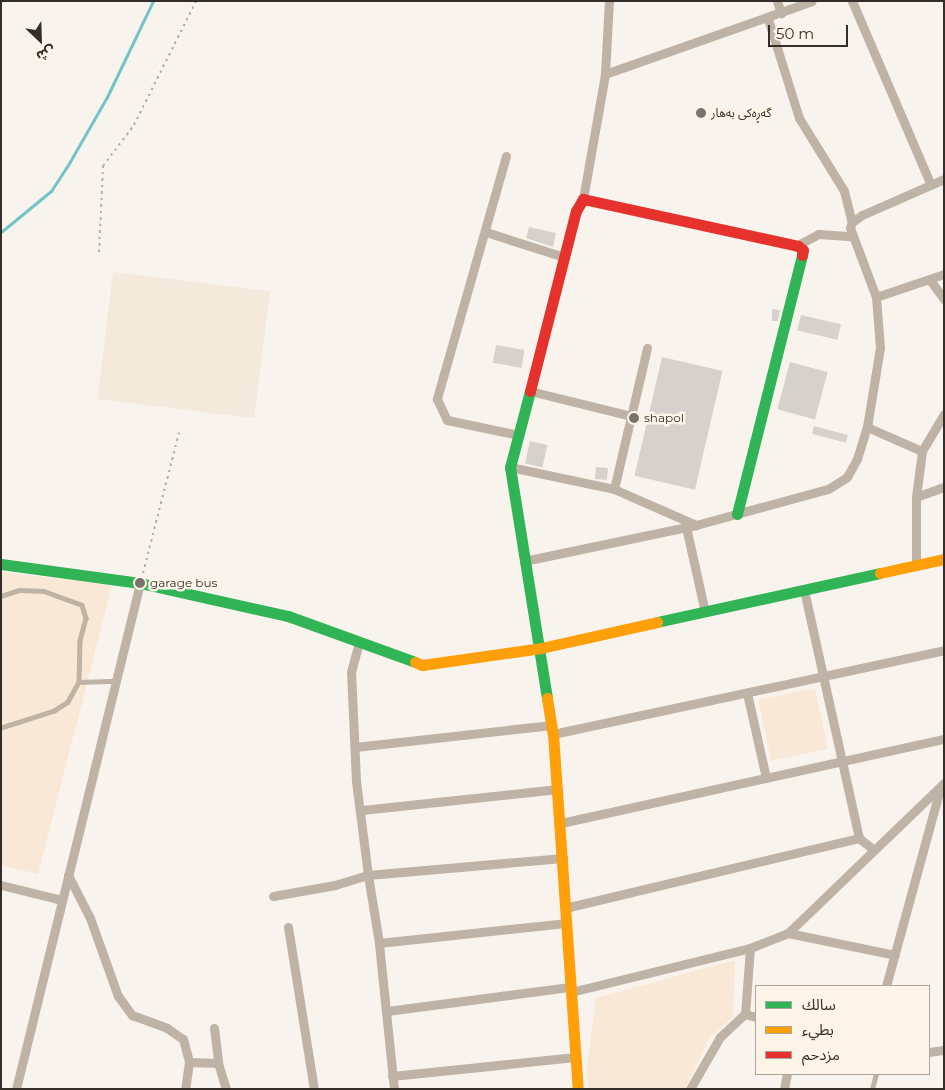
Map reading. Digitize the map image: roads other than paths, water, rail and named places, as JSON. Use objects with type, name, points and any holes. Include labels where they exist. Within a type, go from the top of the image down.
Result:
[{"type":"street","points":[[578,1089],[565,923],[561,823],[552,729],[510,467],[577,206],[583,199],[605,74],[609,1]]},
{"type":"street","points":[[777,1],[781,13]]},
{"type":"street","points":[[605,74],[812,1]]},
{"type":"street","points":[[852,1],[931,185]]},
{"type":"street","points":[[524,561],[691,526],[828,489],[847,477],[857,459],[867,427],[880,348],[876,297],[851,236],[852,222],[844,191],[799,118],[768,18]]},
{"type":"street","points":[[506,156],[486,232],[437,399],[447,420],[519,435]]},
{"type":"street","points":[[852,222],[944,180]]},
{"type":"street","points":[[583,199],[796,246],[803,250],[799,277],[737,514]]},
{"type":"street","points":[[486,232],[564,257]]},
{"type":"street","points":[[796,246],[818,234],[851,236]]},
{"type":"street","points":[[876,297],[944,274]]},
{"type":"street","points":[[930,280],[944,299]]},
{"type":"street","points":[[614,489],[647,348]]},
{"type":"street","points":[[530,391],[631,416]]},
{"type":"street","points":[[916,565],[916,497],[922,451],[944,414]]},
{"type":"street","points":[[867,427],[922,451]]},
{"type":"street","points":[[510,467],[614,489],[691,526]]},
{"type":"street","points":[[916,497],[944,487]]},
{"type":"street","points":[[691,526],[705,612]]},
{"type":"street","points":[[1,564],[140,583],[288,616],[422,665],[540,648],[944,559]]},
{"type":"street","points":[[16,1089],[140,583]]},
{"type":"street","points":[[804,590],[859,838],[874,850]]},
{"type":"street","points":[[360,642],[350,672],[356,781],[362,810],[368,876],[379,943],[394,1089]]},
{"type":"street","points":[[355,747],[552,729],[747,693],[944,650]]},
{"type":"street","points":[[747,693],[766,778]]},
{"type":"street","points":[[561,823],[944,739]]},
{"type":"street","points":[[387,1011],[571,989],[750,948],[788,933],[942,786]]},
{"type":"street","points":[[886,985],[942,786]]},
{"type":"street","points":[[362,810],[558,789]]},
{"type":"street","points":[[565,908],[859,838]]},
{"type":"street","points":[[273,896],[368,876],[563,858]]},
{"type":"street","points":[[68,875],[90,918],[118,996],[132,1015],[179,1036],[189,1062],[184,1089]]},
{"type":"street","points":[[1,885],[62,900]]},
{"type":"street","points":[[379,943],[565,923]]},
{"type":"street","points":[[288,927],[314,1089]]},
{"type":"street","points":[[788,933],[895,955]]},
{"type":"street","points":[[690,1089],[720,1037],[745,1014],[750,948]]},
{"type":"street","points":[[745,1014],[755,1017]]},
{"type":"street","points":[[214,1028],[218,1063],[226,1089]]},
{"type":"street","points":[[930,1052],[944,1050]]},
{"type":"street","points":[[392,1076],[575,1057]]},
{"type":"street","points":[[189,1062],[218,1063]]},
{"type":"street","points":[[784,1089],[787,1075]]},
{"type":"lane","points":[[1,596],[19,590],[44,591],[82,605],[86,618],[80,641],[79,682],[68,702],[54,711],[1,728]]},
{"type":"lane","points":[[79,682],[116,681]]},
{"type":"lane","points":[[872,1089],[876,1075]]},
{"type":"waterway","points":[[1,232],[51,191],[107,97],[153,1]]},
{"type":"place","name":"گەڕەکی بەهار","points":[[701,113]]},
{"type":"place","name":"shapol","points":[[634,418]]},
{"type":"place","name":"garage bus","points":[[140,583]]}]
